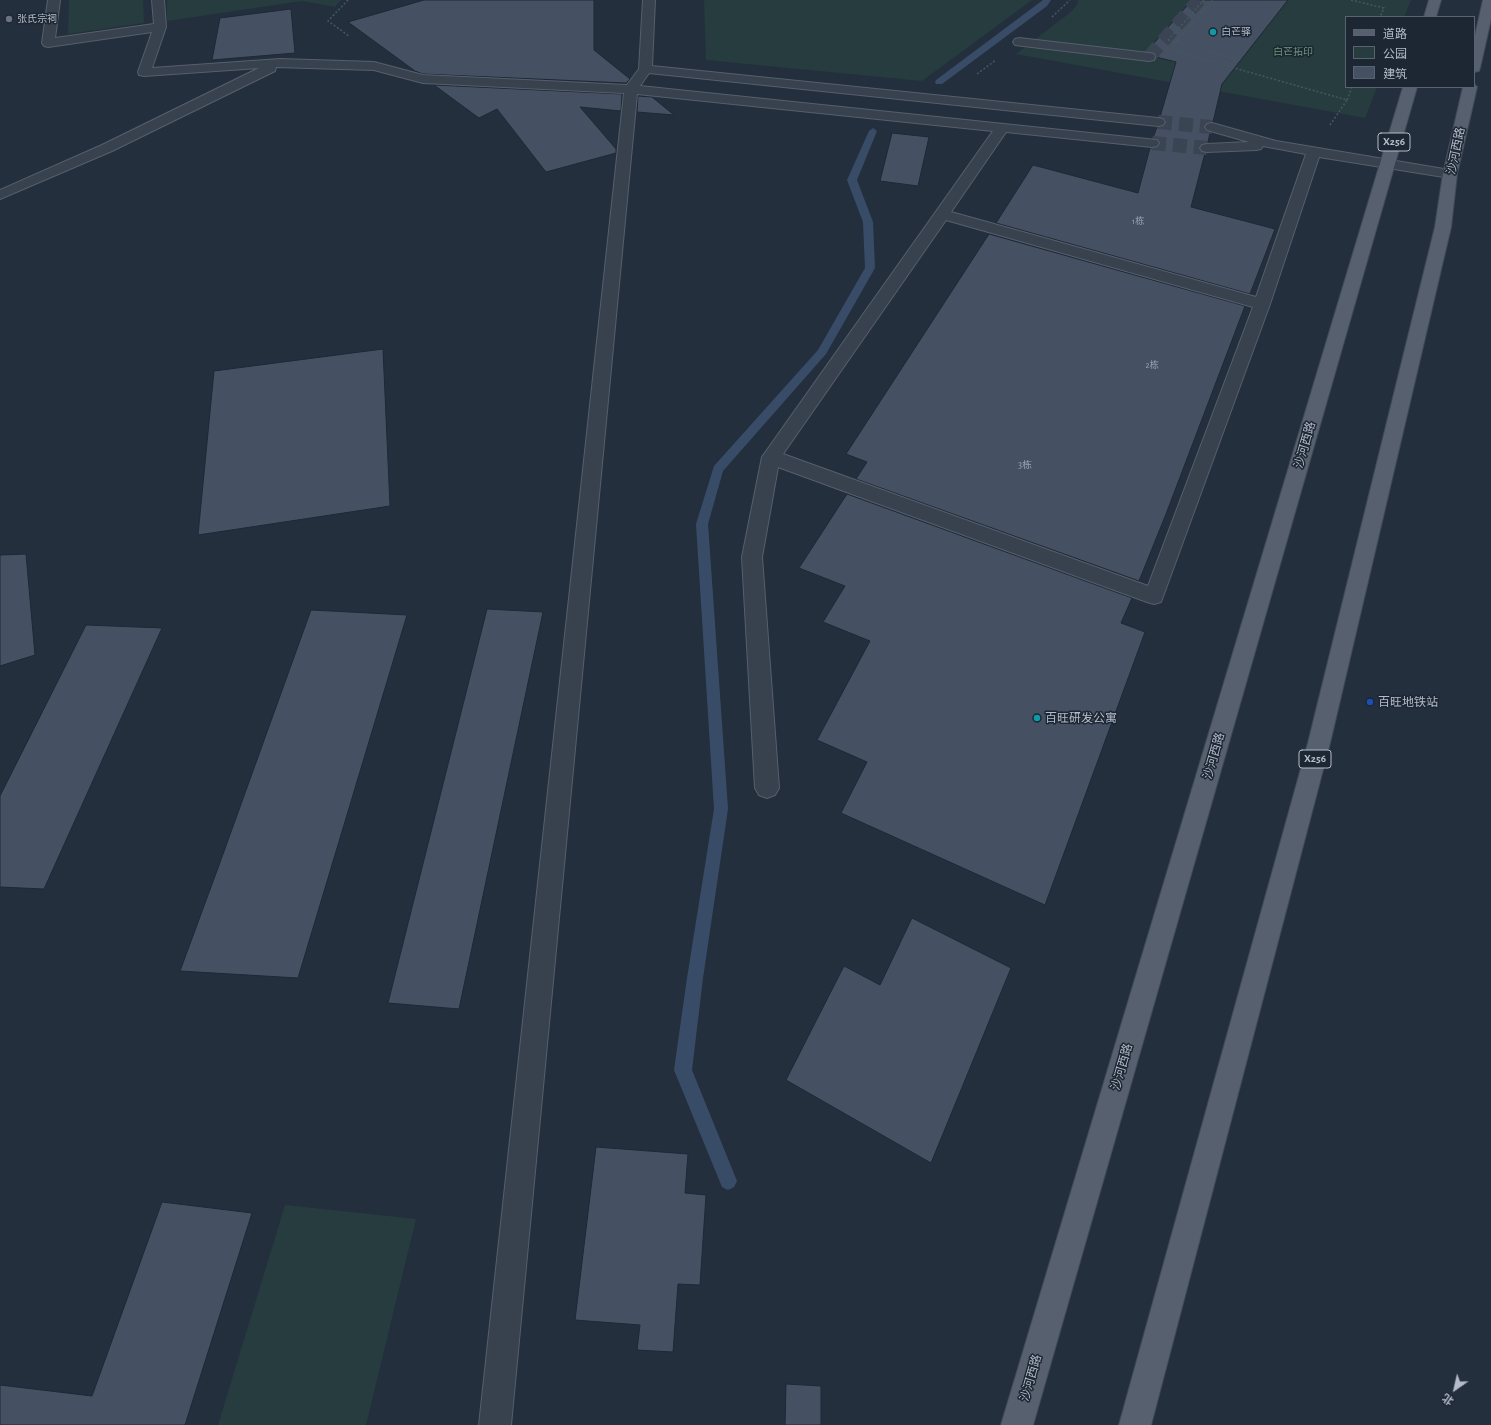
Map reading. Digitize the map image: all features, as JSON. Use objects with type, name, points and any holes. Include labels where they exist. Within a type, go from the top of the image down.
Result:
[{"type":"main road","points":[[1430,16],[1434,0]]},
{"type":"main road","points":[[1475,63],[1489,0]]},
{"type":"main road","name":"沙河西路","points":[[1017,1425],[1410,88]]},
{"type":"main road","name":"沙河西路","points":[[1135,1425],[1319,742],[1442,227],[1450,174],[1470,88]]},
{"type":"street","points":[[54,0],[48,43],[160,27]]},
{"type":"street","points":[[158,0],[160,27],[144,72],[280,63],[374,66],[423,79],[631,89],[1152,143]]},
{"type":"street","points":[[495,1425],[631,89],[645,69],[649,0]]},
{"type":"street","points":[[1019,42],[1149,56]]},
{"type":"street","points":[[0,195],[107,148],[280,63]]},
{"type":"street","points":[[645,69],[1158,122]]},
{"type":"street","points":[[767,788],[752,557],[771,457],[1003,127]]},
{"type":"street","points":[[1212,127],[1275,145],[1314,150],[1450,174]]},
{"type":"street","points":[[1207,148],[1275,145]]},
{"type":"street","points":[[771,457],[1154,596],[1262,304],[1314,150]]},
{"type":"street","points":[[942,214],[1262,304]]},
{"type":"path","points":[[348,0],[328,21],[369,49],[374,66]]},
{"type":"path","points":[[1204,0],[1168,40],[1235,59],[1228,67]]},
{"type":"path","points":[[1174,44],[1213,0]]},
{"type":"path","points":[[1351,0],[1384,8],[1380,16]]},
{"type":"path","points":[[1176,52],[1347,100]]},
{"type":"path","points":[[1314,150],[1347,100],[1352,88]]},
{"type":"green space","points":[[69,0],[143,0],[144,23],[68,34]]},
{"type":"green space","points":[[167,0],[341,0],[335,7],[302,1],[167,21]]},
{"type":"green space","points":[[704,0],[1032,0],[922,81],[706,60]]},
{"type":"green space","name":"白芒拓印","points":[[1078,0],[1411,0],[1404,16],[1345,16],[1345,88],[1377,88],[1365,118],[1016,54],[1072,11]]},
{"type":"green space","points":[[285,1205],[416,1219],[366,1425],[218,1425]]},
{"type":"building","points":[[424,0],[594,0],[594,50],[630,79],[626,83],[423,74],[415,71],[348,22]]},
{"type":"building","points":[[1192,0],[1288,0],[1222,84],[1213,122],[1207,123],[1204,126],[1206,131],[1210,133],[1208,142],[1199,147],[1201,152],[1205,153],[1191,207],[1275,229],[1250,294],[996,223],[1033,165],[1138,193],[1150,148],[1157,147],[1160,144],[1158,139],[1153,138],[1157,127],[1163,126],[1166,123],[1164,118],[1160,117],[1176,62],[1156,57],[1154,53],[1147,51]]},
{"type":"building","points":[[291,9],[295,53],[212,60],[220,18]]},
{"type":"building","points":[[434,85],[622,94],[621,111],[580,107],[616,149],[616,153],[546,172],[497,109],[479,118]]},
{"type":"building","points":[[638,96],[652,97],[674,115],[637,112]]},
{"type":"building","points":[[892,133],[929,137],[918,186],[880,181]]},
{"type":"building","points":[[989,234],[1245,306],[1139,581],[856,479],[867,462],[846,454]]},
{"type":"building","points":[[383,349],[390,506],[198,535],[214,371]]},
{"type":"building","name":"百旺研发公寓","points":[[847,494],[1132,598],[1121,623],[1145,632],[1045,905],[841,813],[867,762],[817,740],[870,641],[823,622],[845,586],[799,568]]},
{"type":"building","points":[[26,554],[35,655],[0,666],[0,555]]},
{"type":"building","points":[[487,609],[543,612],[459,1009],[388,1003]]},
{"type":"building","points":[[311,610],[407,615],[298,978],[180,971],[218,868]]},
{"type":"building","points":[[86,625],[162,628],[44,889],[0,887],[0,796]]},
{"type":"building","points":[[912,918],[1011,968],[931,1163],[786,1080],[844,966],[880,985]]},
{"type":"building","points":[[596,1147],[688,1154],[685,1193],[706,1195],[700,1285],[678,1284],[673,1352],[637,1350],[640,1325],[575,1320]]},
{"type":"building","points":[[162,1202],[252,1213],[185,1425],[0,1425],[0,1385],[92,1396]]},
{"type":"building","points":[[786,1384],[821,1386],[821,1425],[785,1425]]},
{"type":"waterway","points":[[939,82],[1044,4],[1047,0]]},
{"type":"waterway","points":[[728,1181],[683,1070],[695,978],[721,809],[702,524],[718,469],[822,352],[870,268],[868,222],[852,180],[873,131]]},
{"type":"tunnel","points":[[1149,57],[1199,0]]},
{"type":"tunnel","points":[[1158,122],[1212,127]]},
{"type":"tunnel","points":[[1152,143],[1207,148]]},
{"type":"place","name":"张氏宗祠","points":[[9,19]]},
{"type":"place","name":"白芒驿","points":[[1213,32]]},
{"type":"place","name":"百旺地铁站","points":[[1370,702]]},
{"type":"place","name":"百旺研发公寓","points":[[1037,718]]}]
